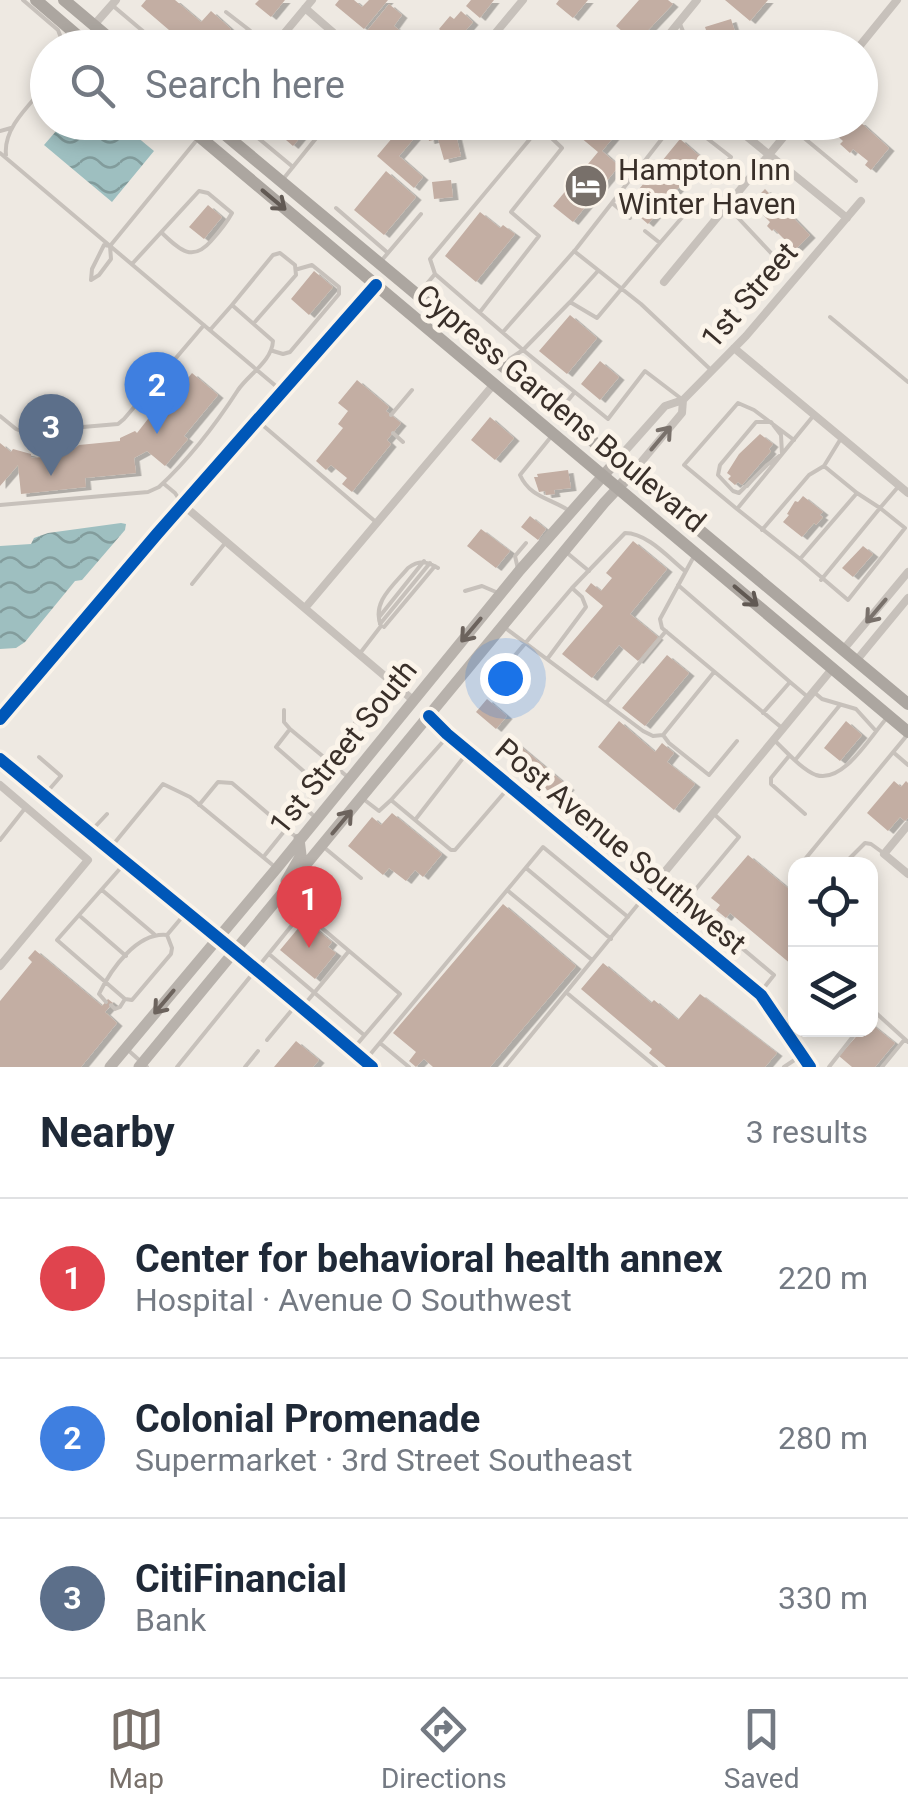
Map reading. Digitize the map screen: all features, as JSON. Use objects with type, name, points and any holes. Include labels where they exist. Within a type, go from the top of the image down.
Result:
[{"type":"main road","points":[[36,0],[94,26]]},
{"type":"main road","points":[[36,0],[70,30]]},
{"type":"main road","points":[[64,0],[99,30]]},
{"type":"main road","name":"Cypress Gardens Boulevard","points":[[204,140],[908,733]]},
{"type":"main road","name":"Cypress Gardens Boulevard","points":[[231,140],[383,258],[451,324],[908,704]]},
{"type":"main road","points":[[376,286],[451,324]]},
{"type":"main road","points":[[436,336],[449,338],[490,369],[502,365]]},
{"type":"main road","name":"1st Street South","points":[[110,1067],[520,570],[618,460]]},
{"type":"main road","name":"1st Street South","points":[[143,1066],[632,473]]},
{"type":"main road","points":[[0,759],[368,1064]]},
{"type":"main road","points":[[280,896],[301,855],[299,839]]},
{"type":"street","points":[[286,30],[312,0]]},
{"type":"street","points":[[498,30],[523,0]]},
{"type":"street","points":[[673,30],[697,0]]},
{"type":"street","points":[[873,30],[897,0]]},
{"type":"street","points":[[94,26],[114,2]]},
{"type":"street","points":[[305,8],[330,30]]},
{"type":"street","points":[[751,140],[849,215],[861,201]]},
{"type":"street","points":[[664,282],[782,140]]},
{"type":"street","name":"1st Street","points":[[618,460],[664,406],[683,400],[734,348],[849,215]]},
{"type":"street","points":[[0,719],[376,286]]},
{"type":"street","points":[[734,348],[908,493]]},
{"type":"street","points":[[305,608],[494,384]]},
{"type":"street","name":"1st Street","points":[[632,473],[682,412],[683,400]]},
{"type":"street","points":[[183,505],[413,700]]},
{"type":"street","points":[[843,650],[908,572]]},
{"type":"street","points":[[856,661],[908,598]]},
{"type":"street","points":[[644,897],[832,669]]},
{"type":"street","name":"Post Avenue Southwest","points":[[430,716],[760,994],[810,1067]]},
{"type":"street","points":[[0,785],[88,860],[0,966]]},
{"type":"street","points":[[908,825],[884,854],[908,874]]},
{"type":"lane","points":[[23,0],[58,30]]},
{"type":"lane","points":[[114,2],[142,30]]},
{"type":"lane","points":[[226,12],[248,29]]},
{"type":"lane","points":[[679,22],[682,30]]},
{"type":"lane","points":[[8,160],[5,150],[10,128],[30,104]]},
{"type":"lane","points":[[0,131],[10,128]]},
{"type":"lane","points":[[7,140],[0,150],[8,160],[283,392]]},
{"type":"lane","points":[[110,246],[101,249],[91,280],[111,259],[110,246],[198,140]]},
{"type":"lane","points":[[259,140],[293,167]]},
{"type":"lane","points":[[281,182],[315,140]]},
{"type":"lane","points":[[529,140],[430,259],[435,274],[608,419],[645,371],[683,400]]},
{"type":"lane","points":[[480,312],[540,236],[511,212],[562,148],[555,140]]},
{"type":"lane","points":[[503,332],[574,251],[660,140]]},
{"type":"lane","points":[[709,140],[731,157],[712,182]]},
{"type":"lane","points":[[811,140],[856,181]]},
{"type":"lane","points":[[132,264],[199,191],[208,193],[232,214],[205,248],[195,254],[185,252],[162,234]]},
{"type":"lane","points":[[612,203],[630,218]]},
{"type":"lane","points":[[727,206],[786,269]]},
{"type":"lane","points":[[570,302],[597,318],[690,207]]},
{"type":"lane","points":[[336,208],[383,258],[421,214]]},
{"type":"lane","points":[[645,231],[660,243]]},
{"type":"lane","points":[[574,251],[642,304],[711,371]]},
{"type":"lane","points":[[210,330],[273,256],[280,253],[295,266],[296,275],[254,324]]},
{"type":"lane","points":[[272,351],[290,352],[339,294],[339,287],[312,265],[296,270]]},
{"type":"lane","points":[[502,365],[522,350],[598,270]]},
{"type":"lane","points":[[417,295],[435,274]]},
{"type":"lane","points":[[0,505],[148,492],[163,483],[272,351],[273,341],[232,305]]},
{"type":"lane","points":[[830,317],[908,382]]},
{"type":"lane","points":[[0,416],[24,432],[118,424],[204,325]]},
{"type":"lane","points":[[391,415],[412,390]]},
{"type":"lane","points":[[559,412],[574,392]]},
{"type":"lane","points":[[794,440],[754,410],[738,404],[684,465],[848,600],[904,528],[824,466]]},
{"type":"lane","points":[[737,510],[814,415]]},
{"type":"lane","points":[[257,421],[377,523]]},
{"type":"lane","points":[[771,422],[756,422],[748,430],[720,465],[718,476],[740,493],[782,454]]},
{"type":"lane","points":[[771,422],[781,435],[782,454]]},
{"type":"lane","points":[[393,433],[404,442]]},
{"type":"lane","points":[[553,434],[520,475],[525,486],[540,498],[571,512]]},
{"type":"lane","points":[[762,530],[809,476],[824,466],[842,438]]},
{"type":"lane","points":[[163,483],[183,505]]},
{"type":"lane","points":[[822,580],[899,486]]},
{"type":"lane","points":[[800,558],[857,493]]},
{"type":"lane","points":[[500,672],[572,588],[626,533],[631,531],[643,537],[685,571]]},
{"type":"lane","points":[[192,584],[226,542]]},
{"type":"lane","points":[[520,570],[515,556],[526,543]]},
{"type":"lane","points":[[565,552],[589,572]]},
{"type":"lane","points":[[696,554],[660,619],[666,631],[783,729]]},
{"type":"lane","points":[[359,654],[432,565],[413,564],[408,568],[381,601],[381,624]]},
{"type":"lane","points":[[678,585],[790,682],[811,695],[856,709],[876,730]]},
{"type":"lane","points":[[465,591],[482,586],[500,595]]},
{"type":"lane","points":[[548,658],[586,608],[582,597],[572,588]]},
{"type":"lane","points":[[503,626],[653,736],[663,735],[714,672]]},
{"type":"lane","points":[[606,703],[666,631]]},
{"type":"lane","points":[[763,713],[790,682]]},
{"type":"lane","points":[[327,760],[352,732],[356,720],[368,713],[393,683]]},
{"type":"lane","points":[[805,814],[774,789],[771,778],[840,705]]},
{"type":"lane","points":[[284,710],[284,722],[290,729],[349,778]]},
{"type":"lane","points":[[774,740],[811,773],[837,774],[888,716]]},
{"type":"lane","points":[[290,729],[276,746],[316,782],[317,788],[304,808],[316,818]]},
{"type":"lane","points":[[806,857],[908,733]]},
{"type":"lane","points":[[362,798],[378,810],[449,735]]},
{"type":"lane","points":[[663,735],[709,775],[737,742]]},
{"type":"lane","points":[[415,820],[468,751]]},
{"type":"lane","points":[[893,752],[908,765]]},
{"type":"lane","points":[[39,757],[61,776],[44,795]]},
{"type":"lane","points":[[199,804],[218,782],[232,782],[299,839]]},
{"type":"lane","points":[[109,850],[163,784],[190,797],[277,868]]},
{"type":"lane","points":[[391,800],[454,850],[510,786]]},
{"type":"lane","points":[[0,840],[26,807]]},
{"type":"lane","points":[[89,833],[107,814]]},
{"type":"lane","points":[[671,920],[740,837],[713,814]]},
{"type":"lane","points":[[263,857],[286,829]]},
{"type":"lane","points":[[850,857],[864,843],[884,854]]},
{"type":"lane","points":[[322,846],[361,878]]},
{"type":"lane","points":[[368,1064],[380,1043],[543,847],[628,917]]},
{"type":"lane","points":[[125,863],[57,940],[132,1000],[171,954],[167,935]]},
{"type":"lane","points":[[526,868],[611,938]]},
{"type":"lane","points":[[102,890],[154,934]]},
{"type":"lane","points":[[507,890],[593,961]]},
{"type":"lane","points":[[280,896],[400,994],[352,1050]]},
{"type":"lane","points":[[505,1067],[644,897]]},
{"type":"lane","points":[[686,901],[774,975],[760,994]]},
{"type":"lane","points":[[167,935],[186,912]]},
{"type":"lane","points":[[176,1067],[302,914]]},
{"type":"lane","points":[[79,915],[126,956]]},
{"type":"lane","points":[[126,999],[116,1009],[99,994],[140,942],[154,934],[167,935]]},
{"type":"lane","points":[[268,1040],[349,951]]},
{"type":"lane","points":[[268,954],[365,1035]]},
{"type":"lane","points":[[567,993],[656,1067]]},
{"type":"lane","points":[[878,1015],[907,1040],[882,1067]]},
{"type":"lane","points":[[829,1067],[853,1037]]},
{"type":"lane","points":[[380,1043],[410,1067]]},
{"type":"lane","points":[[125,1048],[143,1066]]},
{"type":"lane","points":[[245,1067],[258,1051]]},
{"type":"lane","points":[[784,1067],[802,1055]]},
{"type":"water","points":[[48,140],[141,140],[154,151],[112,202],[44,145]]},
{"type":"water","points":[[126,524],[125,530],[82,580],[75,581],[25,642],[16,648],[0,649],[0,546],[31,544],[34,538],[48,533]]},
{"type":"building","points":[[146,0],[175,0],[201,22],[211,11],[231,29],[169,30],[141,6]]},
{"type":"building","points":[[259,0],[285,0],[271,17],[255,4]]},
{"type":"building","points":[[339,0],[354,0],[362,7],[369,0],[388,0],[364,29],[335,5]]},
{"type":"building","points":[[471,0],[494,0],[480,18],[466,6]]},
{"type":"building","points":[[559,0],[588,0],[573,18],[556,4]]},
{"type":"building","points":[[639,0],[668,0],[673,4],[648,30],[621,30],[616,26]]},
{"type":"building","points":[[725,0],[768,0],[750,21]]},
{"type":"building","points":[[389,4],[402,15],[394,26],[399,30],[368,30]]},
{"type":"building","points":[[461,11],[473,22],[466,30],[439,29],[450,16],[454,19]]},
{"type":"building","points":[[731,19],[734,30],[706,30],[705,27]]},
{"type":"building","points":[[878,138],[889,148],[871,170],[865,165],[868,161],[840,144]]},
{"type":"building","points":[[390,140],[413,140],[399,156],[423,177],[414,188],[377,156]]},
{"type":"building","points":[[438,140],[457,140],[461,156],[444,160]]},
{"type":"building","name":"Hampton Inn Winter Haven","points":[[584,140],[611,140],[602,151],[619,166],[573,222],[553,206],[598,152]]},
{"type":"building","points":[[679,140],[703,159],[648,224],[626,205]]},
{"type":"building","points":[[386,171],[416,197],[384,235],[354,210]]},
{"type":"building","points":[[451,180],[453,197],[434,199],[432,182]]},
{"type":"building","points":[[765,189],[810,235],[795,250],[767,226],[770,222],[751,203]]},
{"type":"building","points":[[208,205],[222,217],[204,239],[189,227]]},
{"type":"building","points":[[480,212],[515,234],[476,282],[445,256]]},
{"type":"building","points":[[314,271],[333,287],[309,315],[291,299]]},
{"type":"building","points":[[570,315],[597,338],[567,374],[539,351]]},
{"type":"building","points":[[600,361],[619,377],[600,400],[581,384]]},
{"type":"building","points":[[192,373],[218,395],[165,466],[147,451],[134,458],[136,473],[85,478],[86,487],[21,494],[18,465],[0,486],[0,443],[11,452],[13,449],[31,454],[31,458],[66,455],[79,445],[120,441],[137,433],[162,401],[173,397]]},
{"type":"building","points":[[357,380],[389,407],[386,411],[401,423],[387,440],[391,444],[352,492],[342,484],[347,478],[331,465],[326,470],[316,461],[343,428],[338,424],[348,411],[338,403]]},
{"type":"building","points":[[490,417],[514,438],[495,460],[471,440]]},
{"type":"building","points":[[760,434],[773,444],[771,451],[742,485],[735,485],[727,473],[739,454]]},
{"type":"building","points":[[568,470],[571,488],[554,490],[555,494],[539,492],[534,477],[537,474]]},
{"type":"building","points":[[803,496],[823,512],[823,517],[802,537],[783,522],[795,501]]},
{"type":"building","points":[[530,516],[546,529],[538,540],[521,527]]},
{"type":"building","points":[[481,529],[510,551],[496,568],[467,546]]},
{"type":"building","points":[[633,541],[667,569],[630,614],[658,637],[638,661],[619,645],[592,678],[562,654],[603,606],[585,591],[591,583],[601,591],[612,578],[606,573]]},
{"type":"building","points":[[863,546],[873,554],[853,577],[842,568]]},
{"type":"building","points":[[667,655],[689,673],[645,726],[622,708]]},
{"type":"building","points":[[487,699],[507,716],[496,729],[476,712]]},
{"type":"building","points":[[619,721],[655,752],[662,743],[674,753],[667,762],[695,784],[674,810],[598,747]]},
{"type":"building","points":[[846,721],[862,735],[840,761],[824,748]]},
{"type":"building","points":[[513,740],[569,787],[559,800],[502,752]]},
{"type":"building","points":[[894,781],[901,787],[908,783],[908,818],[905,821],[900,817],[888,831],[867,813]]},
{"type":"building","points":[[392,813],[442,854],[423,877],[415,870],[406,881],[389,868],[383,875],[348,846],[372,817],[381,825]]},
{"type":"building","points":[[748,855],[788,888],[788,962],[730,913],[726,918],[716,910],[720,905],[711,898]]},
{"type":"building","points":[[503,904],[576,966],[490,1067],[433,1067],[424,1059],[416,1067],[409,1061],[416,1052],[393,1033]]},
{"type":"building","points":[[305,920],[332,942],[328,947],[336,953],[315,979],[280,950]]},
{"type":"building","points":[[35,950],[102,1006],[108,999],[113,1003],[105,1012],[117,1023],[81,1067],[0,1067],[0,1001],[32,962],[28,958]]},
{"type":"building","points":[[603,963],[678,1020],[700,994],[777,1053],[765,1067],[666,1067],[649,1053],[652,1049],[581,989]]},
{"type":"building","points":[[878,1029],[895,1043],[875,1067],[852,1067],[839,1056],[856,1037],[878,1037]]},
{"type":"building","points":[[296,1041],[319,1060],[313,1067],[274,1067]]},
{"type":"cycle path","points":[[0,719],[376,285]]},
{"type":"cycle path","points":[[429,716],[761,995],[810,1067]]},
{"type":"cycle path","points":[[0,759],[372,1067]]},
{"type":"place","name":"Hampton Inn Winter Haven","points":[[586,186]]},
{"type":"place","name":"Colonial Promenade","points":[[157,434]]},
{"type":"place","name":"CitiFinancial","points":[[51,476]]},
{"type":"place","name":"Center for behavioral health annex","points":[[309,948]]}]
